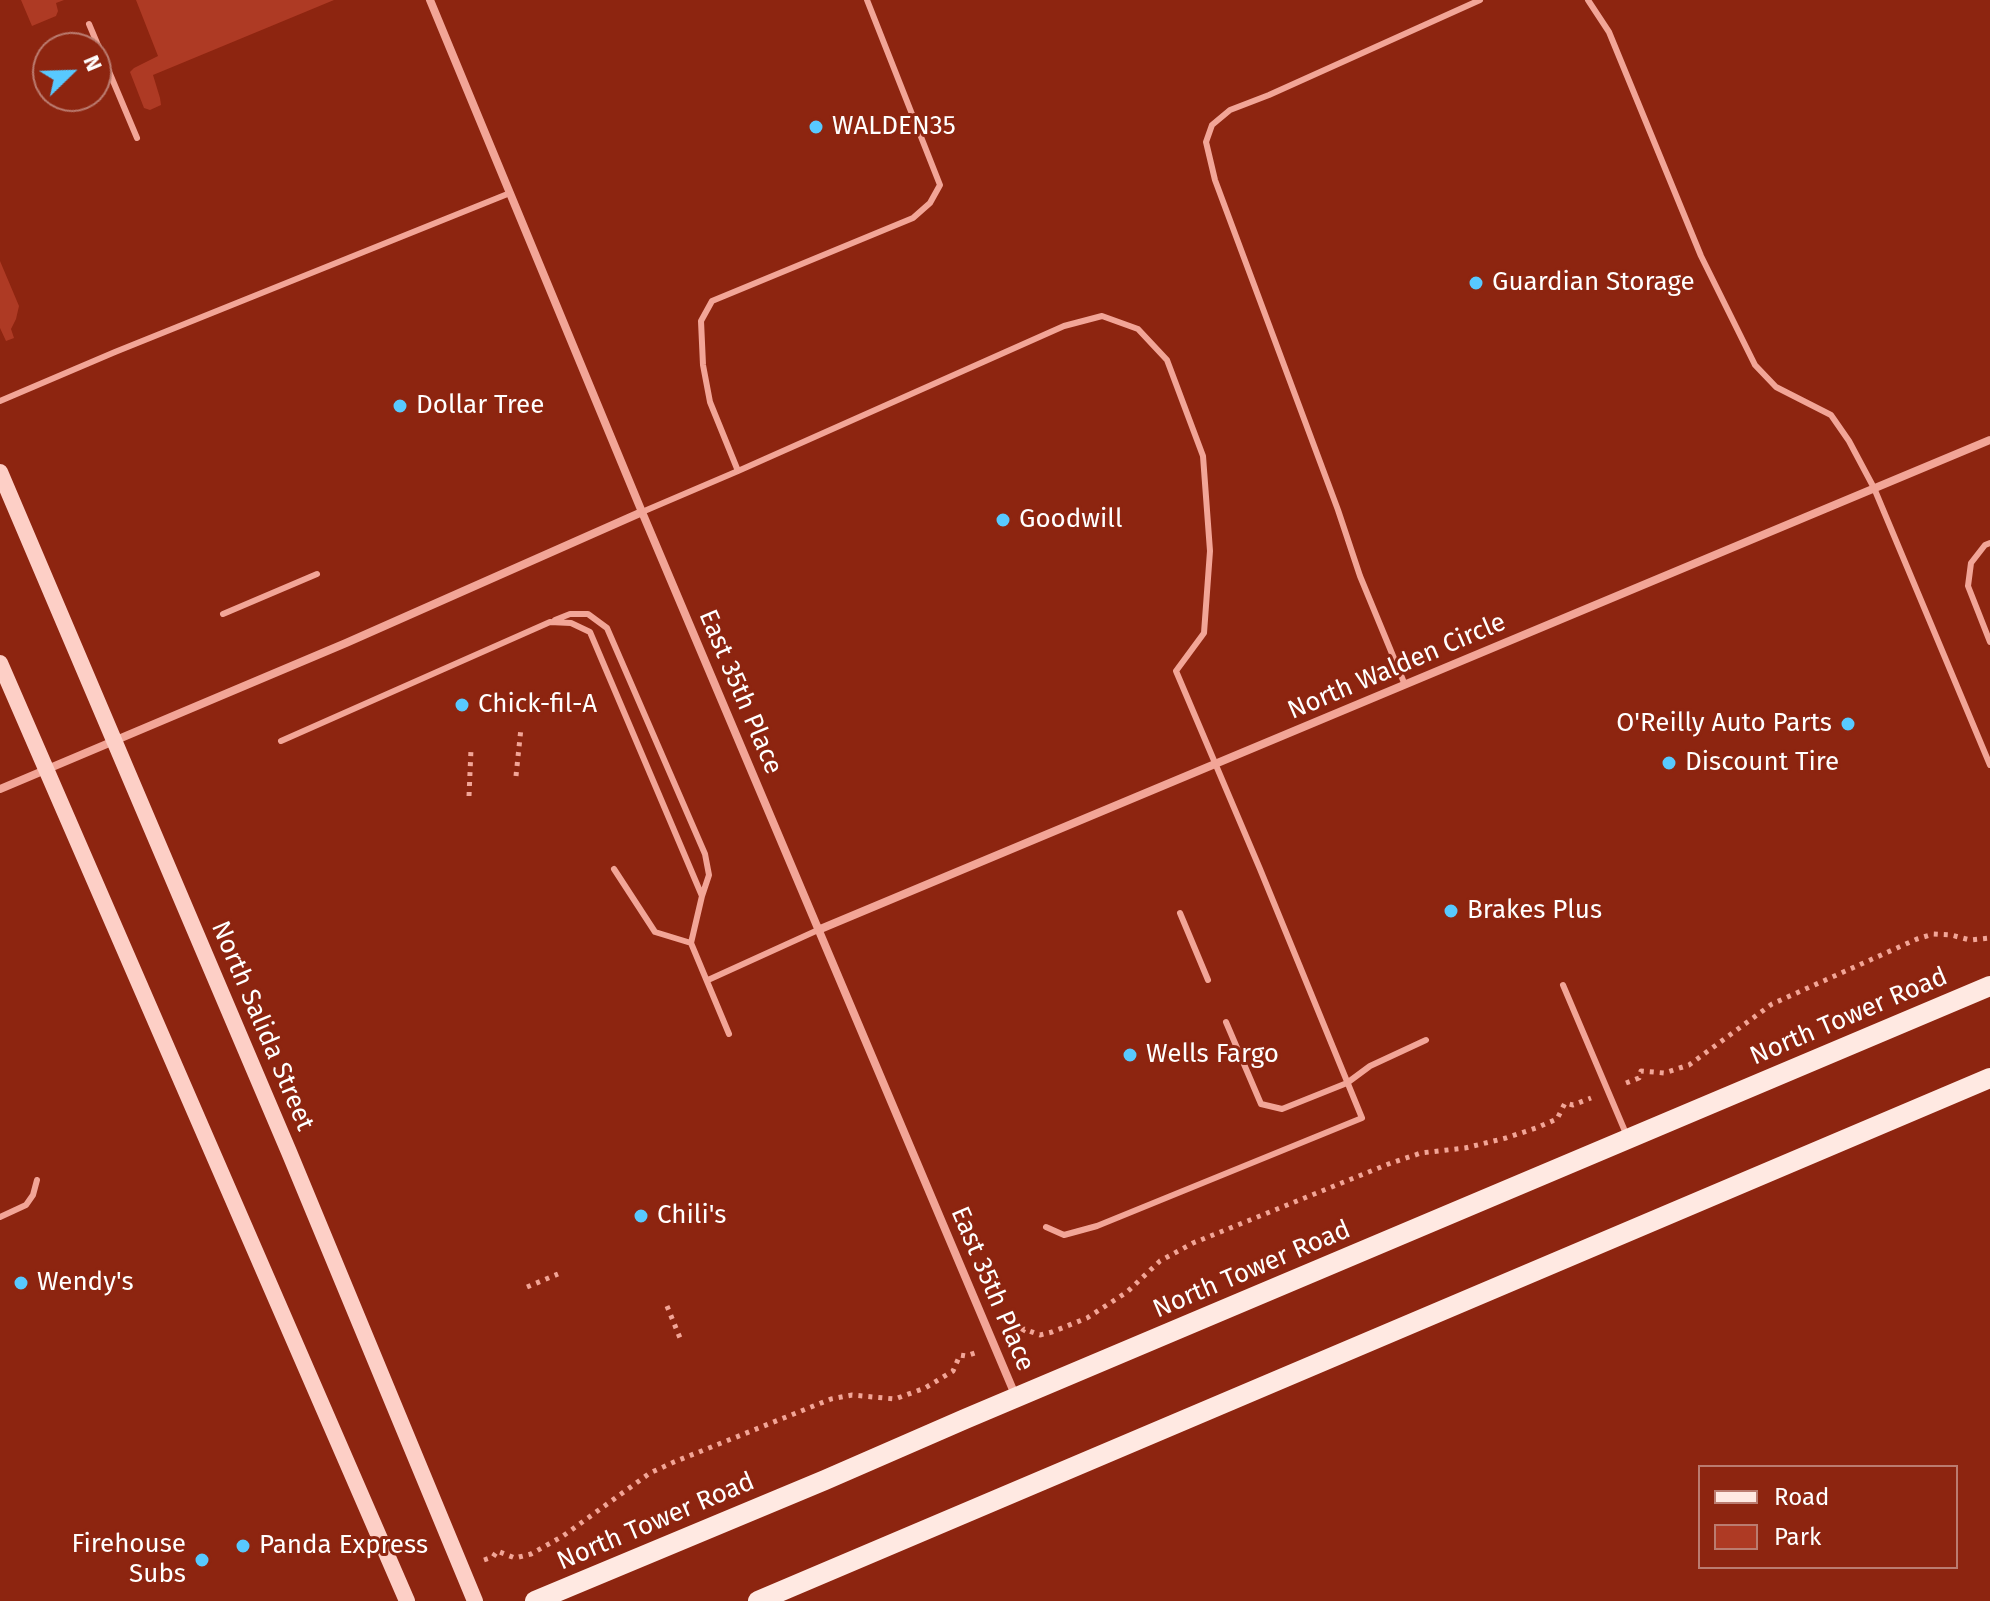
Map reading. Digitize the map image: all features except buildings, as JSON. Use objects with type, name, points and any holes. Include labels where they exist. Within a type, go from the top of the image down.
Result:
[{"type":"main road","name":"North Tower Road","points":[[535,1601],[1990,986]]},
{"type":"main road","points":[[758,1601],[1990,1078]]},
{"type":"street","name":"East 35th Place","points":[[430,0],[642,512],[1016,1398]]},
{"type":"street","name":"North Walden Circle","points":[[818,930],[1990,440]]},
{"type":"street","name":"North Salida Street","points":[[0,472],[289,1152],[475,1601]]},
{"type":"street","points":[[0,789],[346,643],[642,512]]},
{"type":"street","points":[[0,663],[407,1601]]},
{"type":"lane","points":[[738,471],[710,402],[703,365],[701,321],[712,301],[913,218],[930,203],[940,185],[867,0]]},
{"type":"lane","points":[[1405,685],[1360,576],[1215,180],[1206,142],[1212,125],[1230,110],[1480,0]]},
{"type":"lane","points":[[1588,0],[1609,32],[1701,256],[1755,365],[1776,387],[1831,415],[1874,488],[1990,765]]},
{"type":"lane","points":[[89,24],[137,138]]},
{"type":"lane","points":[[0,401],[510,193]]},
{"type":"lane","points":[[642,512],[1064,326],[1102,316],[1138,329],[1167,360],[1203,456],[1210,551],[1204,633],[1176,671],[1362,1118],[1097,1226],[1064,1235],[1046,1227]]},
{"type":"lane","points":[[1990,543],[1971,563],[1968,586],[1990,642]]},
{"type":"lane","points":[[223,614],[317,574]]},
{"type":"lane","points":[[281,741],[550,622],[570,614],[588,614],[607,628],[705,854],[709,875],[691,943],[729,1034]]},
{"type":"lane","points":[[550,622],[571,623],[590,632],[702,896]]},
{"type":"lane","points":[[614,869],[655,932],[691,943]]},
{"type":"lane","points":[[1180,913],[1208,980]]},
{"type":"lane","points":[[708,980],[818,930]]},
{"type":"lane","points":[[1563,985],[1628,1139]]},
{"type":"lane","points":[[1226,1022],[1261,1104],[1282,1109],[1347,1083],[1370,1066],[1426,1040]]},
{"type":"lane","points":[[0,1217],[26,1205],[37,1180]]},
{"type":"path","points":[[516,776],[521,728]]},
{"type":"path","points":[[469,796],[471,749]]},
{"type":"path","points":[[1639,1078],[1641,1071],[1664,1073],[1689,1065],[1772,1004],[1917,939],[1933,934],[1970,940],[1990,938]]},
{"type":"path","points":[[1021,1334],[1024,1329],[1040,1335],[1087,1318],[1127,1292],[1160,1261],[1193,1243],[1391,1163],[1421,1153],[1465,1148],[1536,1128],[1557,1119],[1565,1103],[1573,1105]]},
{"type":"path","points":[[527,1287],[558,1274]]},
{"type":"path","points":[[667,1306],[680,1338]]},
{"type":"path","points":[[493,1557],[497,1551],[515,1558],[531,1554],[563,1536],[638,1481],[674,1462],[831,1399],[852,1395],[895,1399],[925,1388],[953,1371],[960,1355],[966,1356]]},
{"type":"green space","points":[[21,0],[64,0],[56,3],[56,16],[32,26]]},
{"type":"green space","points":[[136,0],[334,0],[153,75],[161,105],[150,110],[144,108],[130,72],[158,56]]},
{"type":"green space","points":[[0,261],[19,306],[11,329],[14,338],[6,341],[0,328]]},
{"type":"place","name":"WALDEN35","points":[[816,127]]},
{"type":"place","name":"Guardian Storage","points":[[1476,283]]},
{"type":"place","name":"Dollar Tree","points":[[400,406]]},
{"type":"place","name":"Goodwill","points":[[1003,520]]},
{"type":"place","name":"Chick-fil-A","points":[[462,705]]},
{"type":"place","name":"O'Reilly Auto Parts","points":[[1848,724]]},
{"type":"place","name":"Discount Tire","points":[[1669,763]]},
{"type":"place","name":"Brakes Plus","points":[[1451,911]]},
{"type":"place","name":"Wells Fargo","points":[[1130,1055]]},
{"type":"place","name":"Chili's","points":[[641,1216]]},
{"type":"place","name":"Wendy's","points":[[21,1283]]},
{"type":"place","name":"Panda Express","points":[[243,1546]]},
{"type":"place","name":"Firehouse Subs","points":[[202,1560]]}]
